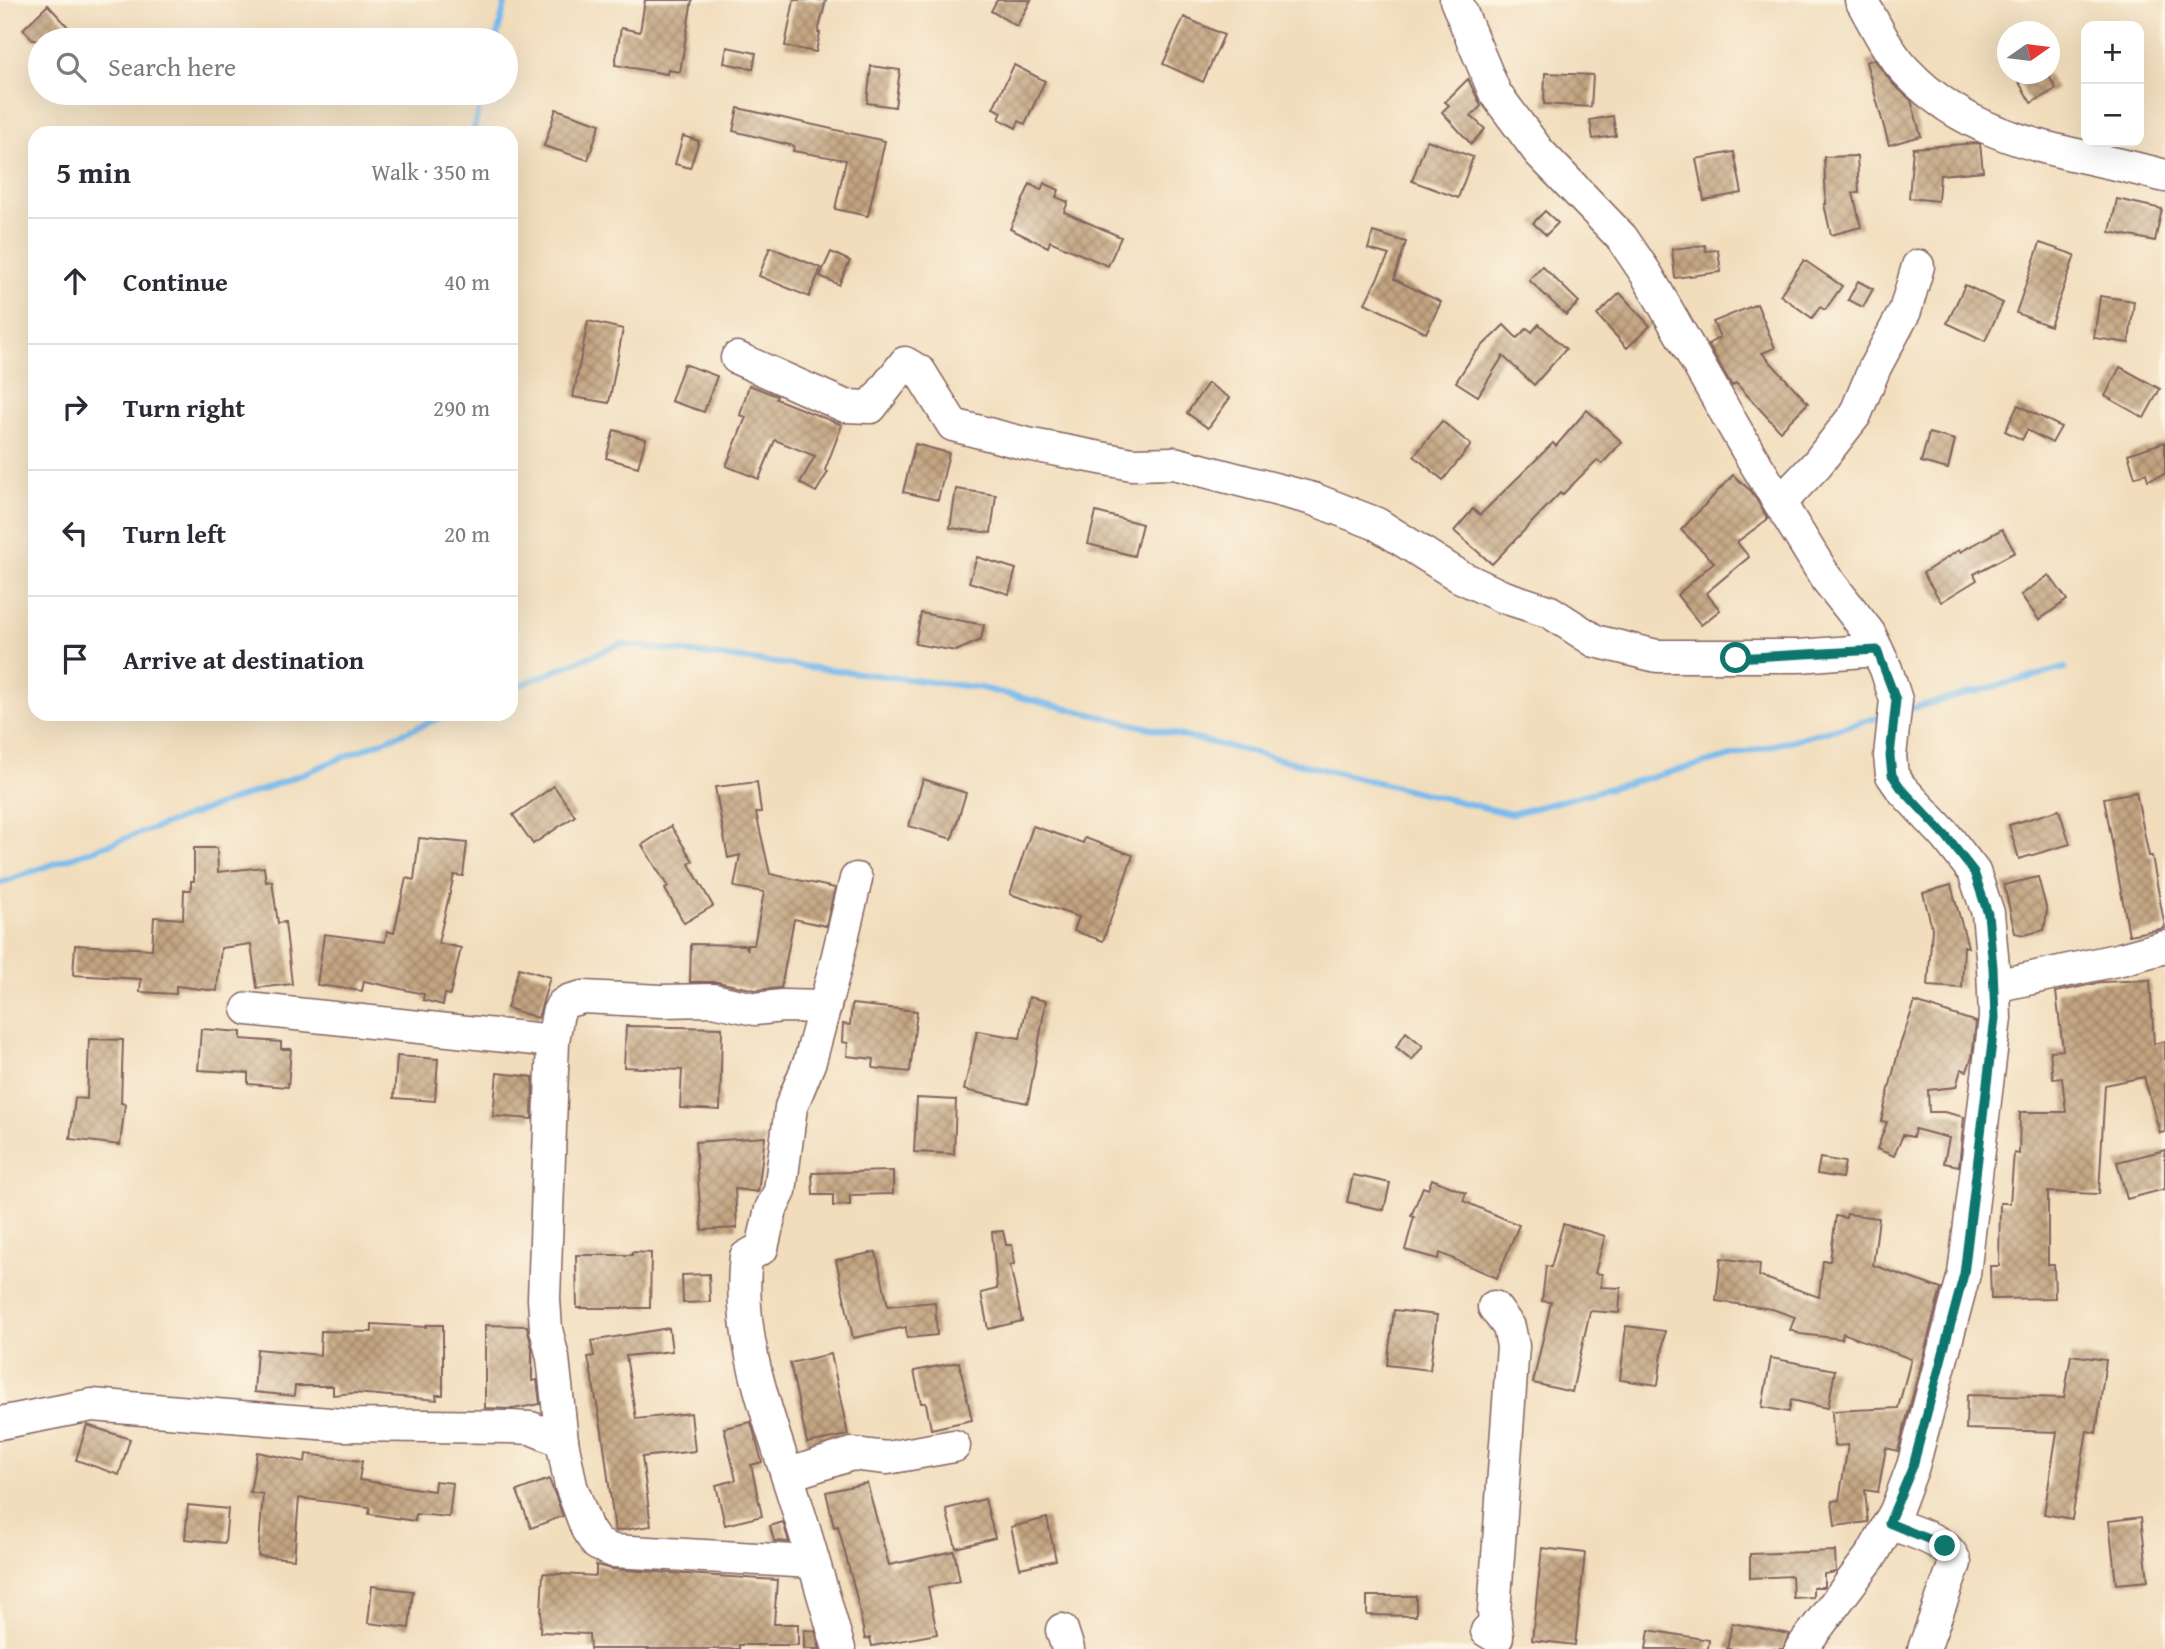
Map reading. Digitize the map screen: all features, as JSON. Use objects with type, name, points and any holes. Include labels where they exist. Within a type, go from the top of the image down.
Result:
[{"type":"street","points":[[1456,0],[1495,93],[1539,152],[1622,238],[1647,275],[1826,578],[1869,634],[1877,650],[1895,714],[1890,756],[1892,775],[1974,872],[1988,914],[1994,986],[1994,1030],[1964,1274],[1913,1466],[1889,1523],[1872,1553],[1801,1649]]},
{"type":"street","points":[[1861,0],[1905,71],[1942,104],[1990,130],[2041,147],[2165,176]]},
{"type":"street","points":[[1780,503],[1817,464],[1855,415],[1875,368],[1905,311],[1918,266]]},
{"type":"street","points":[[737,358],[845,406],[872,407],[905,363],[920,372],[953,425],[1027,444],[1132,464],[1174,463],[1313,499],[1377,524],[1459,576],[1501,596],[1550,612],[1595,640],[1619,647],[1657,656],[1736,658],[1877,650]]},
{"type":"street","points":[[839,1649],[787,1475],[764,1411],[751,1358],[743,1287],[746,1257],[762,1248],[771,1209],[780,1191],[791,1107],[810,1061],[856,878]]},
{"type":"street","points":[[1994,986],[2165,947]]},
{"type":"street","points":[[813,1562],[613,1551],[597,1544],[587,1530],[571,1486],[562,1441],[544,1299],[553,1041],[562,1005],[583,997],[661,1001],[713,1000],[755,1009],[782,1006],[825,1007]]},
{"type":"street","points":[[248,1009],[553,1041]]},
{"type":"street","points":[[1494,1307],[1509,1327],[1513,1346],[1494,1612],[1497,1637],[1487,1631],[1504,1649]]},
{"type":"street","points":[[0,1423],[92,1405],[343,1425],[510,1427],[531,1429],[562,1441]]},
{"type":"street","points":[[787,1475],[852,1454],[887,1458],[954,1446]]},
{"type":"street","points":[[1889,1523],[1945,1546],[1952,1553],[1955,1563],[1924,1649]]},
{"type":"building","points":[[645,0],[692,0],[680,72],[668,70],[667,74],[615,65],[621,28],[640,32]]},
{"type":"building","points":[[794,0],[826,0],[816,52],[785,46]]},
{"type":"building","points":[[997,0],[1031,0],[1017,26],[991,11]]},
{"type":"building","points":[[48,5],[69,28],[28,28],[28,34],[23,29]]},
{"type":"building","points":[[1184,17],[1224,35],[1203,82],[1163,64]]},
{"type":"building","points":[[727,47],[756,53],[753,69],[724,63]]},
{"type":"building","points":[[1874,59],[1893,84],[1911,100],[1921,136],[1889,145],[1866,62]]},
{"type":"building","points":[[1014,65],[1045,81],[1025,124],[1019,121],[1016,128],[999,119],[1002,112],[993,108]]},
{"type":"building","points":[[871,66],[900,70],[895,107],[867,103]]},
{"type":"building","points":[[1545,73],[1593,75],[1591,107],[1544,104]]},
{"type":"building","points":[[1468,79],[1481,106],[1471,116],[1485,129],[1471,144],[1442,112],[1449,105],[1445,102]]},
{"type":"building","points":[[2020,84],[2053,84],[2056,89],[2031,103]]},
{"type":"building","points":[[738,108],[885,141],[868,216],[835,209],[846,160],[793,151],[794,146],[733,131]]},
{"type":"building","points":[[556,109],[600,124],[588,160],[544,146]]},
{"type":"building","points":[[1613,116],[1616,136],[1593,139],[1590,120]]},
{"type":"building","points":[[683,136],[699,141],[690,168],[675,164]]},
{"type":"building","points":[[1427,140],[1473,157],[1458,198],[1412,181]]},
{"type":"building","points":[[1980,144],[1983,171],[1940,175],[1938,201],[1909,198],[1913,148]]},
{"type":"building","points":[[1734,152],[1742,193],[1704,200],[1696,159]]},
{"type":"building","points":[[1857,156],[1859,193],[1853,193],[1861,227],[1831,235],[1824,204],[1824,157]]},
{"type":"building","points":[[1044,183],[1059,190],[1056,197],[1068,202],[1064,212],[1121,237],[1108,266],[1050,241],[1048,247],[1010,229],[1030,184],[1041,190]]},
{"type":"building","points":[[2117,199],[2162,209],[2155,241],[2110,232]]},
{"type":"building","points":[[1545,211],[1558,223],[1546,235],[1533,223]]},
{"type":"building","points":[[1373,232],[1406,242],[1394,279],[1441,302],[1426,333],[1365,303],[1389,255],[1368,249]]},
{"type":"building","points":[[2040,243],[2075,255],[2050,326],[2016,313]]},
{"type":"building","points":[[1705,245],[1706,251],[1718,250],[1721,272],[1675,278],[1672,249]]},
{"type":"building","points":[[770,247],[821,268],[809,297],[759,276]]},
{"type":"building","points":[[831,252],[850,261],[839,285],[820,276]]},
{"type":"building","points":[[1804,260],[1842,286],[1825,310],[1820,307],[1812,318],[1780,295]]},
{"type":"building","points":[[1542,266],[1579,302],[1566,315],[1529,280]]},
{"type":"building","points":[[1858,281],[1873,289],[1863,307],[1848,300]]},
{"type":"building","points":[[1965,285],[2003,303],[1985,341],[1947,323]]},
{"type":"building","points":[[1620,293],[1650,326],[1627,348],[1597,315]]},
{"type":"building","points":[[2100,296],[2134,301],[2129,343],[2094,338]]},
{"type":"building","points":[[1757,304],[1775,348],[1762,353],[1808,403],[1780,431],[1736,383],[1732,386],[1708,344],[1720,337],[1713,322]]},
{"type":"building","points":[[588,321],[623,329],[609,403],[573,397]]},
{"type":"building","points":[[1539,324],[1566,349],[1534,385],[1503,356],[1478,396],[1456,382],[1474,354],[1504,325],[1517,338],[1527,328],[1532,332]]},
{"type":"building","points":[[684,364],[717,376],[704,412],[671,401]]},
{"type":"building","points":[[2120,367],[2160,389],[2144,418],[2105,396]]},
{"type":"building","points":[[1208,383],[1230,398],[1208,428],[1187,413]]},
{"type":"building","points":[[749,385],[777,396],[776,399],[842,425],[825,470],[828,472],[816,492],[800,483],[815,456],[775,440],[759,479],[726,466],[746,417],[740,415]]},
{"type":"building","points":[[2018,405],[2061,427],[2052,443],[2027,430],[2022,440],[2005,431]]},
{"type":"building","points":[[1587,410],[1622,442],[1602,464],[1597,460],[1562,495],[1560,493],[1492,564],[1454,531],[1473,509],[1480,515],[1553,443],[1556,446]]},
{"type":"building","points":[[1442,421],[1471,445],[1443,480],[1414,456]]},
{"type":"building","points":[[614,430],[646,439],[638,467],[606,458]]},
{"type":"building","points":[[1929,433],[1955,440],[1948,469],[1921,462]]},
{"type":"building","points":[[2165,442],[2165,474],[2148,480],[2146,473],[2135,477],[2128,454]]},
{"type":"building","points":[[915,444],[949,453],[938,500],[903,492]]},
{"type":"building","points":[[1733,475],[1752,492],[1768,519],[1737,542],[1749,557],[1706,593],[1720,610],[1701,625],[1677,595],[1714,562],[1681,530]]},
{"type":"building","points":[[956,489],[996,495],[991,533],[950,528]]},
{"type":"building","points":[[1096,512],[1142,524],[1134,556],[1088,544]]},
{"type":"building","points":[[2002,529],[2015,552],[1974,574],[1977,580],[1941,602],[1923,573],[1959,550],[1960,552]]},
{"type":"building","points":[[977,557],[1016,569],[1009,594],[969,582]]},
{"type":"building","points":[[2049,575],[2067,600],[2039,620],[2021,595]]},
{"type":"building","points":[[921,613],[984,625],[981,640],[956,651],[915,644]]},
{"type":"building","points":[[923,779],[966,793],[952,839],[909,826]]},
{"type":"building","points":[[757,782],[761,812],[756,813],[770,874],[835,888],[826,926],[794,919],[781,988],[756,990],[717,982],[690,982],[691,944],[745,945],[748,950],[747,945],[754,945],[764,892],[734,887],[740,855],[728,858],[715,787]]},
{"type":"building","points":[[554,786],[575,816],[533,844],[513,815]]},
{"type":"building","points":[[2136,792],[2149,856],[2152,856],[2165,928],[2129,935],[2104,798]]},
{"type":"building","points":[[2059,810],[2070,844],[2019,859],[2009,825]]},
{"type":"building","points":[[671,826],[693,861],[689,864],[713,906],[684,923],[665,889],[668,887],[642,845]]},
{"type":"building","points":[[1033,826],[1083,843],[1085,838],[1133,855],[1103,941],[1074,931],[1079,917],[1010,894]]},
{"type":"building","points":[[419,838],[467,843],[463,876],[454,875],[438,943],[461,948],[450,995],[445,994],[443,1005],[423,1000],[424,994],[364,981],[362,991],[317,985],[324,934],[385,942],[387,931],[394,933],[406,878],[414,880]]},
{"type":"building","points":[[194,848],[217,848],[218,872],[264,867],[266,882],[272,881],[278,923],[285,922],[292,984],[257,988],[251,944],[221,948],[217,991],[176,986],[176,994],[140,992],[141,979],[73,975],[75,945],[152,949],[154,917],[183,919],[184,890],[191,890],[191,881],[194,881]]},
{"type":"building","points":[[2038,877],[2047,911],[2044,930],[2024,935],[2015,933],[2004,885]]},
{"type":"building","points":[[1951,885],[1968,947],[1964,946],[1962,988],[1928,986],[1932,928],[1923,893]]},
{"type":"building","points":[[519,968],[550,977],[538,1018],[507,1008]]},
{"type":"building","points":[[2150,980],[2154,1044],[2165,1041],[2165,1132],[2160,1133],[2144,1077],[2105,1085],[2099,1194],[2048,1192],[2048,1265],[2054,1265],[2055,1298],[1991,1299],[1990,1266],[1999,1266],[2000,1203],[2010,1203],[2014,1153],[2019,1154],[2020,1112],[2066,1112],[2062,1078],[2053,1079],[2050,1051],[2063,1050],[2056,992],[2102,982]]},
{"type":"building","points":[[1029,997],[1046,1001],[1028,1103],[964,1090],[977,1031],[1020,1038]]},
{"type":"building","points":[[1915,1002],[1976,1022],[1972,1057],[1967,1071],[1961,1069],[1956,1087],[1928,1090],[1929,1112],[1944,1112],[1964,1117],[1959,1166],[1944,1163],[1949,1138],[1915,1129],[1913,1137],[1903,1135],[1894,1156],[1877,1149],[1887,1122],[1881,1121],[1900,1045]]},
{"type":"building","points":[[852,1004],[917,1011],[910,1072],[873,1068],[874,1059],[847,1056],[848,1043],[842,1042],[843,1024],[850,1025]]},
{"type":"building","points":[[626,1026],[722,1028],[720,1110],[680,1108],[682,1070],[624,1067]]},
{"type":"building","points":[[201,1029],[241,1032],[241,1039],[281,1042],[281,1049],[291,1049],[288,1087],[248,1084],[248,1073],[198,1070]]},
{"type":"building","points":[[1406,1032],[1423,1046],[1412,1060],[1396,1047]]},
{"type":"building","points":[[89,1039],[123,1040],[121,1103],[125,1104],[120,1145],[70,1139],[75,1098],[87,1099]]},
{"type":"building","points":[[397,1056],[438,1059],[435,1101],[394,1098]]},
{"type":"building","points":[[497,1073],[533,1077],[532,1119],[493,1116]]},
{"type":"building","points":[[917,1098],[956,1100],[954,1154],[914,1152]]},
{"type":"building","points":[[765,1137],[758,1192],[735,1189],[737,1228],[702,1230],[695,1142]]},
{"type":"building","points":[[2165,1150],[2165,1189],[2127,1199],[2117,1162]]},
{"type":"building","points":[[1820,1158],[1845,1162],[1842,1178],[1817,1174]]},
{"type":"building","points":[[893,1171],[893,1194],[850,1195],[850,1205],[833,1206],[833,1195],[813,1195],[812,1173]]},
{"type":"building","points":[[1353,1175],[1390,1183],[1384,1210],[1347,1202]]},
{"type":"building","points":[[1432,1179],[1466,1193],[1463,1201],[1519,1225],[1497,1278],[1440,1253],[1438,1259],[1405,1250],[1414,1217],[1411,1216],[1423,1187],[1428,1189]]},
{"type":"building","points":[[1847,1214],[1879,1218],[1873,1265],[1941,1289],[1898,1451],[1886,1448],[1878,1492],[1865,1490],[1868,1522],[1835,1526],[1832,1501],[1839,1500],[1848,1445],[1834,1446],[1832,1411],[1898,1408],[1911,1359],[1843,1333],[1842,1339],[1800,1334],[1790,1330],[1795,1317],[1772,1309],[1716,1301],[1721,1258],[1760,1264],[1759,1276],[1819,1297],[1823,1261],[1830,1261],[1836,1216],[1846,1218]]},
{"type":"building","points":[[1563,1224],[1605,1236],[1595,1273],[1602,1274],[1601,1287],[1621,1288],[1619,1313],[1590,1311],[1572,1392],[1533,1383],[1551,1302],[1542,1301],[1546,1266],[1551,1267]]},
{"type":"building","points":[[1003,1231],[1006,1245],[1012,1245],[1014,1264],[1010,1265],[1022,1321],[988,1329],[981,1293],[997,1289],[992,1232]]},
{"type":"building","points":[[632,1252],[651,1253],[650,1308],[577,1308],[576,1255],[632,1255]]},
{"type":"building","points":[[876,1252],[888,1306],[935,1302],[937,1335],[907,1338],[906,1327],[853,1338],[836,1260]]},
{"type":"building","points":[[709,1274],[710,1302],[683,1303],[682,1275]]},
{"type":"building","points":[[1394,1310],[1437,1315],[1430,1370],[1387,1365]]},
{"type":"building","points":[[372,1324],[426,1327],[443,1325],[443,1395],[436,1395],[437,1400],[354,1393],[333,1395],[333,1386],[295,1386],[294,1396],[254,1392],[257,1349],[320,1355],[321,1331],[372,1332]]},
{"type":"building","points":[[485,1325],[527,1326],[532,1348],[532,1381],[537,1380],[540,1404],[513,1409],[485,1408]]},
{"type":"building","points":[[1626,1326],[1665,1331],[1658,1385],[1620,1380]]},
{"type":"building","points":[[669,1328],[672,1351],[626,1356],[636,1419],[691,1413],[695,1451],[642,1457],[651,1526],[615,1531],[602,1431],[588,1357],[594,1356],[591,1341]]},
{"type":"building","points":[[831,1354],[848,1435],[807,1443],[790,1363]]},
{"type":"building","points":[[2071,1355],[2106,1360],[2096,1433],[2087,1431],[2072,1519],[2044,1514],[2057,1432],[1966,1429],[1967,1395],[2064,1398]]},
{"type":"building","points":[[1771,1358],[1835,1370],[1828,1408],[1791,1400],[1789,1412],[1762,1407]]},
{"type":"building","points":[[959,1362],[972,1420],[931,1429],[926,1403],[921,1403],[914,1371]]},
{"type":"building","points":[[751,1422],[762,1462],[751,1465],[762,1516],[725,1525],[716,1485],[736,1480],[724,1428]]},
{"type":"building","points":[[87,1425],[130,1439],[119,1475],[76,1460]]},
{"type":"building","points":[[257,1452],[305,1462],[306,1454],[362,1461],[359,1480],[434,1491],[435,1481],[453,1483],[449,1517],[416,1514],[415,1521],[369,1514],[370,1507],[299,1498],[294,1559],[258,1556],[263,1494],[250,1492]]},
{"type":"building","points":[[549,1479],[563,1516],[531,1528],[517,1491]]},
{"type":"building","points":[[867,1483],[889,1565],[954,1551],[960,1581],[928,1587],[937,1634],[872,1646],[870,1638],[865,1639],[838,1526],[834,1527],[826,1492]]},
{"type":"building","points":[[985,1499],[995,1538],[956,1548],[946,1509]]},
{"type":"building","points":[[188,1505],[228,1509],[225,1543],[185,1539]]},
{"type":"building","points":[[2141,1517],[2148,1581],[2116,1584],[2109,1521]]},
{"type":"building","points":[[1047,1518],[1056,1560],[1020,1568],[1011,1527]]},
{"type":"building","points":[[783,1522],[789,1542],[774,1541],[770,1526]]},
{"type":"building","points":[[1542,1548],[1585,1553],[1575,1645],[1532,1640]]},
{"type":"building","points":[[1835,1551],[1836,1572],[1824,1574],[1824,1587],[1813,1587],[1813,1597],[1793,1598],[1792,1576],[1750,1578],[1750,1554]]},
{"type":"building","points":[[596,1565],[612,1569],[777,1580],[774,1624],[798,1624],[798,1645],[739,1645],[739,1649],[590,1649],[589,1634],[540,1632],[543,1573],[596,1576]]},
{"type":"building","points":[[372,1586],[413,1591],[409,1628],[368,1623]]},
{"type":"building","points":[[1367,1596],[1416,1596],[1416,1616],[1367,1615]]},
{"type":"building","points":[[1732,1623],[1789,1634],[1783,1649],[1727,1649]]},
{"type":"building","points":[[804,1630],[815,1631],[820,1649],[804,1649]]},
{"type":"building","points":[[1649,1630],[1709,1640],[1708,1649],[1646,1649]]},
{"type":"waterway","points":[[499,28],[506,0]]},
{"type":"waterway","points":[[475,126],[480,105]]},
{"type":"waterway","points":[[518,686],[620,644],[981,688],[1511,814],[1884,716]]},
{"type":"waterway","points":[[1905,710],[2065,668]]},
{"type":"waterway","points":[[0,883],[275,785],[433,721]]},
{"type":"route","points":[[1736,658],[1877,650],[1896,700],[1890,756],[1892,775],[1974,872],[1988,914],[1995,1018],[1964,1274],[1913,1466],[1889,1523],[1945,1546]]}]
